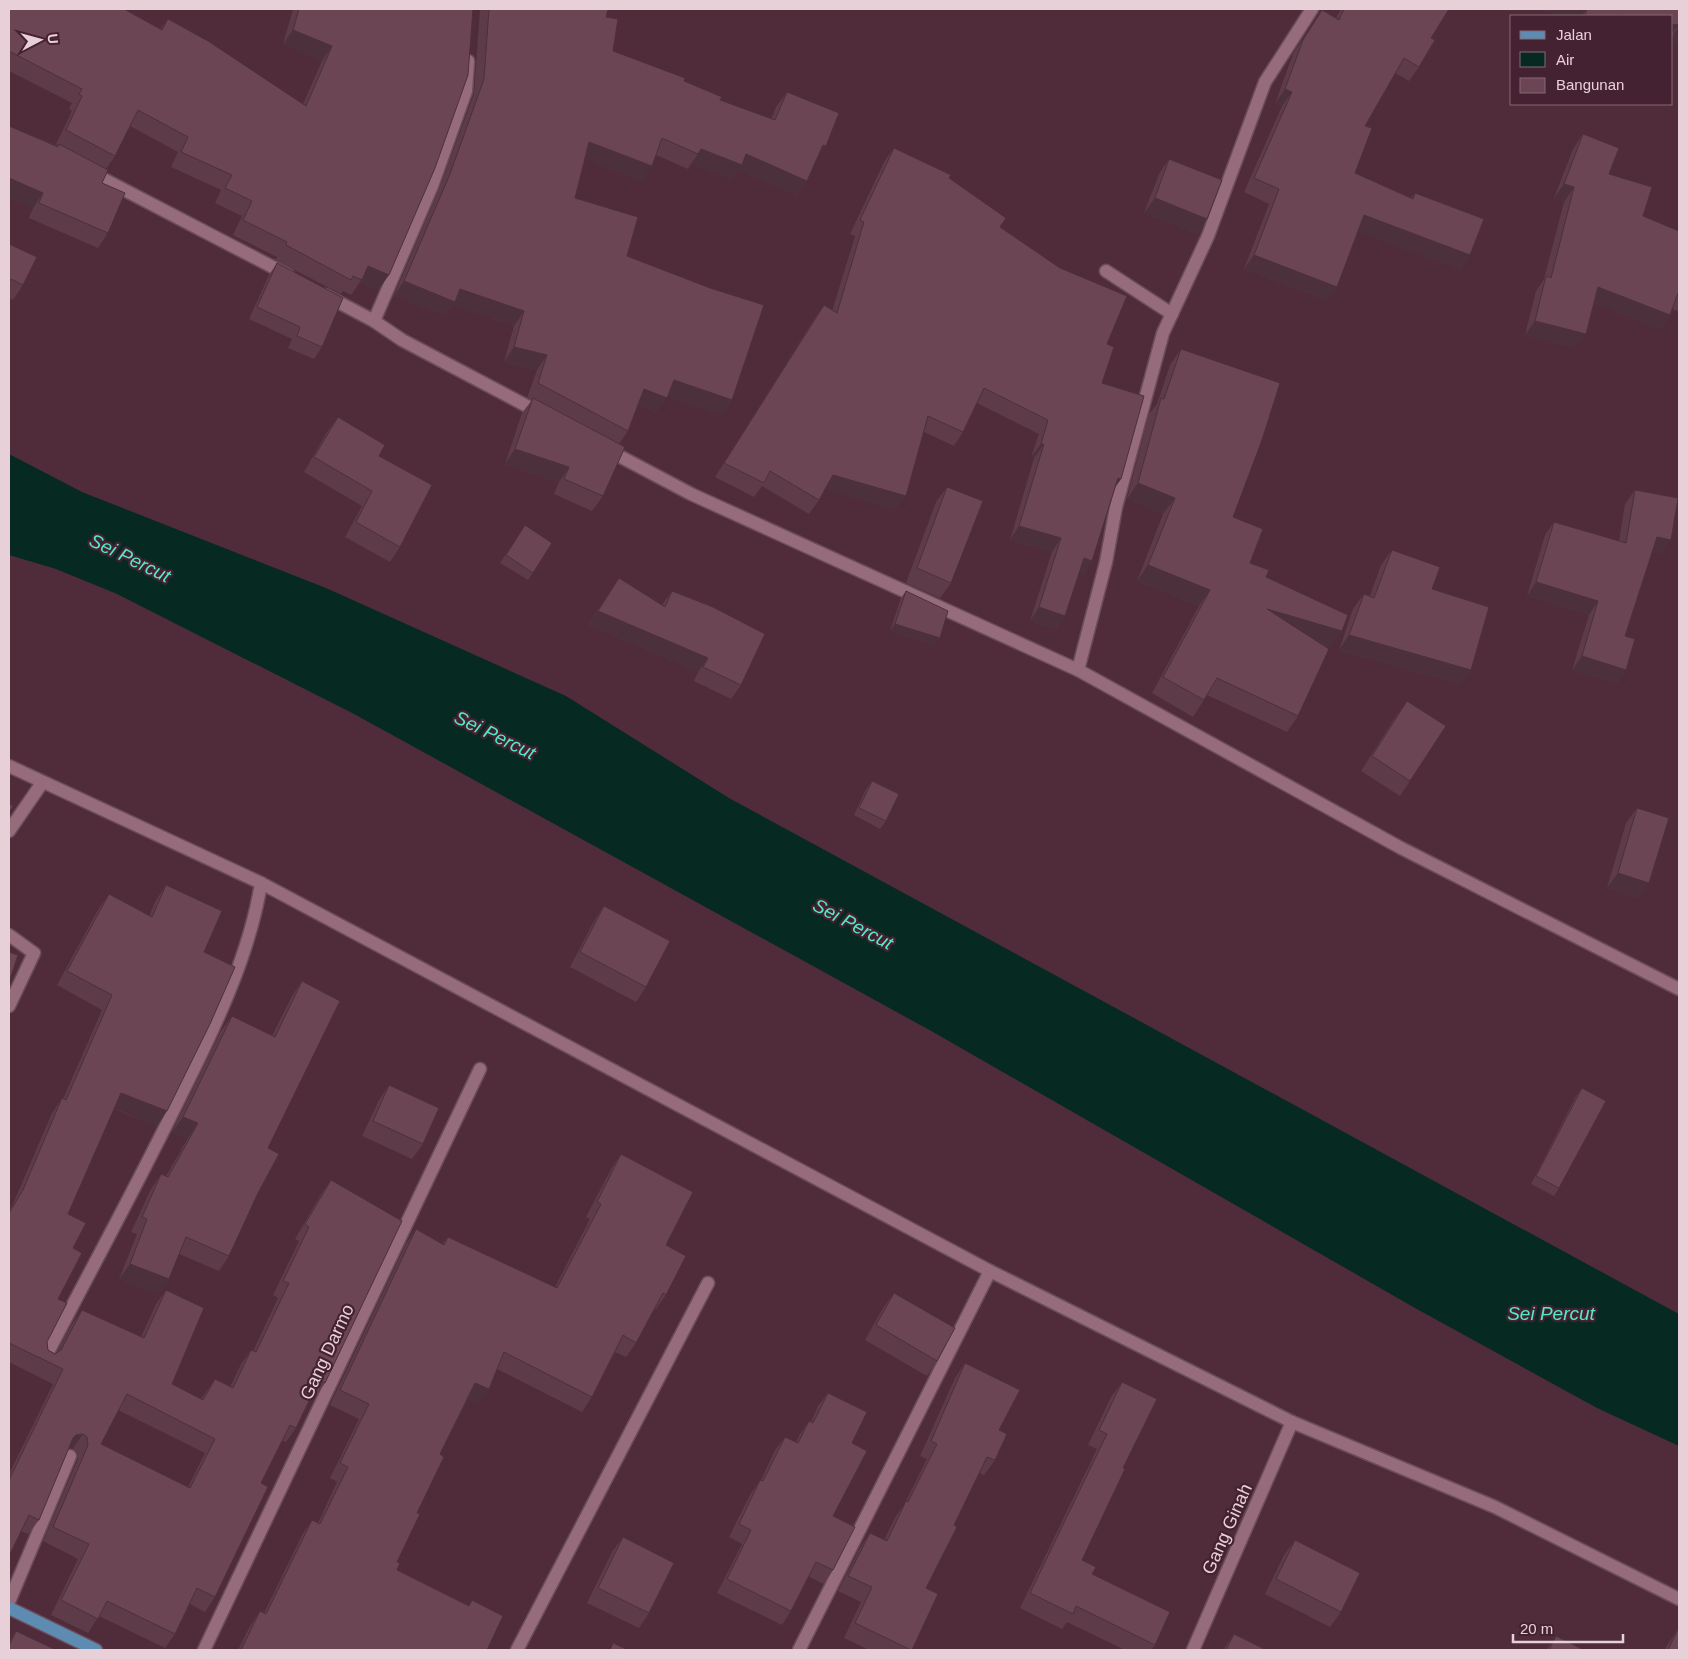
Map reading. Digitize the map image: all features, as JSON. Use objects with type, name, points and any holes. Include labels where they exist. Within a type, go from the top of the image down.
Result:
[{"type":"main road","points":[[9,1608],[96,1650]]},
{"type":"street","points":[[1078,670],[1106,562],[1116,507],[1163,333],[1208,236],[1265,82],[1312,9]]},
{"type":"street","points":[[374,321],[432,186],[466,91],[470,45]]},
{"type":"street","points":[[78,166],[296,280]]},
{"type":"street","points":[[1106,271],[1172,314]]},
{"type":"street","points":[[313,289],[374,321],[402,340],[551,419]]},
{"type":"street","points":[[594,442],[691,494],[1078,670],[1401,848],[1679,989]]},
{"type":"street","points":[[9,766],[42,783],[261,883],[990,1271],[1292,1422],[1495,1507],[1679,1600]]},
{"type":"street","points":[[9,831],[42,783]]},
{"type":"street","points":[[44,1360],[155,1148],[218,1021],[258,904],[261,883]]},
{"type":"street","points":[[9,935],[34,953],[9,1006]]},
{"type":"street","name":"Gang Darmo","points":[[204,1650],[480,1069]]},
{"type":"street","points":[[799,1650],[990,1271]]},
{"type":"street","points":[[517,1650],[708,1282]]},
{"type":"street","name":"Gang Ginah","points":[[1193,1650],[1292,1422]]},
{"type":"street","points":[[9,1602],[70,1456]]},
{"type":"water","name":"Sei Percut","points":[[9,454],[82,492],[326,588],[566,696],[729,798],[1679,1314],[1679,1446],[1597,1408],[1415,1308],[933,1032],[354,714],[117,594],[56,569],[9,555]]},
{"type":"building","points":[[9,9],[124,9],[162,30],[168,19],[208,41],[306,106],[332,46],[293,30],[299,9],[473,9],[468,75],[435,168],[389,275],[368,266],[362,280],[353,276],[351,280],[286,245],[287,242],[243,220],[252,201],[225,188],[232,175],[181,152],[188,137],[138,110],[115,156],[66,130],[82,96],[79,94],[82,89],[9,51]]},
{"type":"building","points":[[489,9],[608,9],[606,17],[618,19],[613,51],[685,78],[684,81],[722,97],[720,100],[775,120],[787,92],[839,113],[826,146],[823,145],[807,181],[746,154],[742,165],[701,149],[698,154],[662,138],[652,166],[589,142],[575,198],[638,217],[627,256],[710,288],[764,305],[732,400],[674,380],[667,398],[644,389],[628,431],[538,383],[547,355],[514,347],[524,311],[460,289],[455,302],[404,281],[450,174],[484,79]]},
{"type":"building","points":[[1344,9],[1449,9],[1431,38],[1435,40],[1419,67],[1404,58],[1365,126],[1372,128],[1355,173],[1413,199],[1415,193],[1484,219],[1470,255],[1364,215],[1337,287],[1254,255],[1279,189],[1254,178],[1292,92],[1285,89],[1303,40],[1322,10],[1339,20]]},
{"type":"building","points":[[1587,9],[1679,9],[1679,29],[1677,29],[1678,25],[1673,24],[1673,15],[1585,15]]},
{"type":"building","points":[[9,126],[58,147],[59,144],[108,170],[102,183],[125,193],[108,233],[39,203],[43,193],[9,178]]},
{"type":"building","points":[[1583,134],[1619,148],[1609,174],[1652,187],[1643,216],[1679,231],[1679,293],[1670,315],[1598,287],[1586,334],[1535,321],[1546,276],[1551,278],[1574,187],[1564,184]]},
{"type":"building","points":[[894,148],[951,175],[949,178],[1006,218],[1000,227],[1060,268],[1127,296],[1107,344],[1114,347],[1102,383],[1144,396],[1121,479],[1118,478],[1092,561],[1084,558],[1065,616],[1039,607],[1061,538],[1019,526],[1044,444],[1041,444],[1048,420],[984,388],[963,432],[928,416],[906,496],[833,475],[819,500],[770,471],[764,483],[724,463],[824,305],[837,313],[864,222],[860,220]]},
{"type":"building","points":[[1169,159],[1222,180],[1207,219],[1155,198]]},
{"type":"building","points":[[9,244],[37,257],[23,285],[11,279],[9,283]]},
{"type":"building","points":[[277,263],[343,298],[322,347],[297,336],[300,327],[257,307]]},
{"type":"building","points":[[1181,349],[1280,383],[1262,440],[1233,517],[1263,529],[1250,563],[1269,570],[1266,577],[1348,615],[1342,631],[1267,609],[1329,649],[1298,716],[1217,678],[1204,700],[1163,677],[1210,590],[1148,565],[1175,498],[1138,483],[1161,398],[1164,399]]},
{"type":"building","points":[[533,398],[625,447],[603,496],[564,479],[569,467],[515,449]]},
{"type":"building","points":[[338,417],[385,445],[379,456],[432,485],[400,547],[356,522],[372,491],[314,457]]},
{"type":"building","points":[[947,487],[983,501],[951,583],[917,568]]},
{"type":"building","points":[[1635,490],[1678,498],[1671,540],[1657,537],[1625,636],[1635,639],[1626,670],[1582,656],[1598,601],[1536,582],[1554,522],[1626,543]]},
{"type":"building","points":[[525,525],[552,543],[533,573],[506,555]]},
{"type":"building","points":[[1392,550],[1440,567],[1432,589],[1489,607],[1471,670],[1349,635],[1364,594],[1374,598]]},
{"type":"building","points":[[619,578],[665,607],[672,591],[713,607],[765,634],[741,685],[703,667],[708,658],[598,611]]},
{"type":"building","points":[[906,591],[948,611],[940,638],[895,624]]},
{"type":"building","points":[[1407,701],[1446,726],[1410,781],[1372,756]]},
{"type":"building","points":[[872,781],[899,794],[886,821],[859,808]]},
{"type":"building","points":[[9,804],[13,806],[9,813]]},
{"type":"building","points":[[1637,808],[1669,818],[1649,883],[1618,873]]},
{"type":"building","points":[[166,885],[222,911],[204,952],[235,967],[210,1024],[167,1111],[121,1093],[68,1214],[86,1223],[73,1248],[82,1253],[58,1299],[67,1303],[47,1342],[48,1350],[55,1354],[61,1350],[82,1310],[144,1338],[166,1290],[204,1308],[172,1384],[203,1400],[215,1379],[233,1388],[251,1350],[256,1352],[289,1283],[283,1281],[309,1227],[305,1224],[331,1180],[402,1221],[325,1383],[319,1380],[296,1428],[290,1425],[261,1483],[268,1487],[215,1597],[197,1588],[175,1634],[107,1601],[98,1619],[61,1600],[89,1544],[53,1527],[88,1445],[87,1437],[83,1434],[76,1435],[73,1438],[39,1520],[29,1515],[9,1556],[9,1480],[63,1369],[9,1343],[9,1213],[23,1190],[62,1098],[66,1100],[112,995],[67,971],[109,894],[152,917]],"holes":[[[127,1394],[215,1439],[190,1488],[101,1444]]]},
{"type":"building","points":[[604,906],[670,941],[646,987],[580,952]]},
{"type":"building","points":[[9,952],[18,955],[9,982]]},
{"type":"building","points":[[302,981],[340,1001],[268,1148],[279,1154],[258,1193],[229,1256],[186,1237],[169,1279],[130,1264],[147,1219],[142,1217],[161,1174],[168,1177],[198,1123],[183,1117],[232,1016],[275,1037]]},
{"type":"building","points":[[389,1085],[439,1108],[423,1144],[373,1121]]},
{"type":"building","points":[[1582,1088],[1606,1101],[1559,1188],[1536,1176]]},
{"type":"building","points":[[621,1154],[693,1192],[666,1245],[686,1256],[666,1295],[663,1293],[636,1343],[623,1335],[592,1397],[504,1352],[489,1389],[475,1383],[440,1454],[444,1457],[417,1513],[420,1514],[397,1562],[400,1563],[397,1570],[469,1606],[472,1600],[503,1616],[487,1650],[241,1650],[260,1611],[266,1614],[312,1520],[320,1524],[348,1467],[340,1463],[369,1404],[340,1390],[416,1229],[444,1245],[448,1237],[557,1288],[601,1204],[597,1202]]},
{"type":"building","points":[[894,1293],[955,1328],[937,1361],[876,1325]]},
{"type":"building","points":[[965,1363],[1020,1390],[999,1430],[1007,1434],[995,1460],[987,1457],[954,1525],[957,1527],[926,1588],[938,1594],[911,1650],[855,1623],[872,1587],[848,1576],[870,1533],[887,1541],[937,1444],[931,1441]]},
{"type":"building","points":[[1122,1382],[1157,1399],[1123,1468],[1125,1469],[1082,1560],[1096,1567],[1092,1574],[1170,1612],[1155,1645],[1076,1606],[1073,1614],[1030,1593],[1107,1434],[1099,1430]]},
{"type":"building","points":[[828,1393],[867,1412],[852,1443],[867,1451],[833,1516],[855,1527],[833,1570],[816,1562],[791,1611],[727,1579],[751,1530],[739,1524],[760,1480],[763,1481],[785,1437],[798,1443],[809,1421],[813,1423]]},
{"type":"building","points":[[623,1537],[674,1563],[649,1613],[598,1588]]},
{"type":"building","points":[[1295,1540],[1360,1573],[1341,1612],[1276,1579]]},
{"type":"building","points":[[1678,1629],[1679,1650],[1668,1650]]},
{"type":"building","points":[[16,1631],[56,1650],[9,1650]]},
{"type":"building","points":[[1234,1634],[1266,1650],[1226,1650]]},
{"type":"building","points":[[1556,1636],[1584,1650],[1549,1650]]},
{"type":"building","points":[[613,1643],[628,1650],[610,1650]]}]
